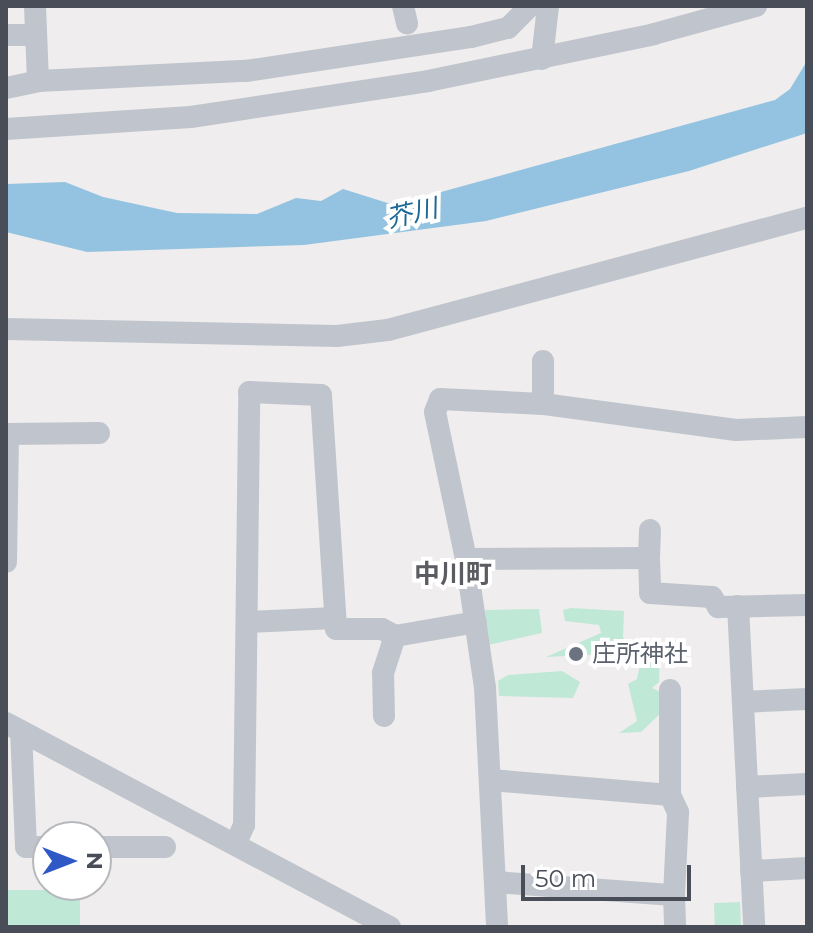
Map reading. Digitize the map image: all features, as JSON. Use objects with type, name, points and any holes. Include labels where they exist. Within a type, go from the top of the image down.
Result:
[{"type":"street","points":[[35,6],[38,81]]},
{"type":"street","points":[[6,88],[38,81],[246,71],[471,37],[508,28],[530,6]]},
{"type":"street","points":[[542,59],[548,6]]},
{"type":"street","points":[[6,129],[191,117],[542,59],[756,6]]},
{"type":"street","points":[[6,35],[36,35]]},
{"type":"street","points":[[6,329],[337,336],[388,330],[807,218]]},
{"type":"street","points":[[543,361],[543,404]]},
{"type":"street","points":[[240,835],[243,636],[248,622],[249,392],[321,395],[336,629],[382,629],[395,636],[476,622]]},
{"type":"street","points":[[497,927],[491,780],[476,622],[435,405],[440,399],[543,404],[736,430],[807,427]]},
{"type":"street","points":[[6,562],[8,434],[99,433]]},
{"type":"street","points":[[650,530],[650,593],[712,597],[728,606],[807,605]]},
{"type":"street","points":[[466,559],[649,558]]},
{"type":"street","points":[[728,606],[743,702],[754,927]]},
{"type":"street","points":[[248,622],[335,618]]},
{"type":"street","points":[[384,716],[383,673],[395,636]]},
{"type":"street","points":[[670,690],[670,795],[678,812],[675,927]]},
{"type":"street","points":[[743,702],[807,699]]},
{"type":"street","points":[[32,847],[26,847],[15,807],[13,727],[240,835],[390,927]]},
{"type":"street","points":[[491,780],[670,795]]},
{"type":"street","points":[[747,787],[807,784]]},
{"type":"street","points":[[112,847],[165,847]]},
{"type":"street","points":[[751,871],[807,868]]},
{"type":"street","points":[[495,882],[674,895]]},
{"type":"green space","points":[[539,609],[542,633],[488,645],[485,610]]},
{"type":"green space","points":[[563,610],[624,611],[623,637],[628,647],[660,651],[659,682],[652,688],[661,692],[661,713],[641,732],[619,733],[637,721],[628,684],[637,679],[641,659],[604,654],[546,657],[601,633],[599,625],[565,621]]},
{"type":"green space","points":[[562,671],[580,682],[573,698],[499,696],[498,681],[508,675]]},
{"type":"green space","points":[[6,890],[32,890],[32,901],[80,901],[80,927],[6,927]]},
{"type":"green space","points":[[740,902],[741,927],[715,927],[714,903]]},
{"type":"water","name":"芥川","points":[[807,61],[807,133],[689,171],[486,221],[304,245],[87,252],[6,232],[6,184],[65,182],[103,197],[177,213],[257,214],[296,198],[321,201],[343,189],[394,205],[775,100],[790,89]]},
{"type":"place","name":"庄所神社","points":[[576,654]]},
{"type":"district","name":"中川町","points":[[453,575]]}]
